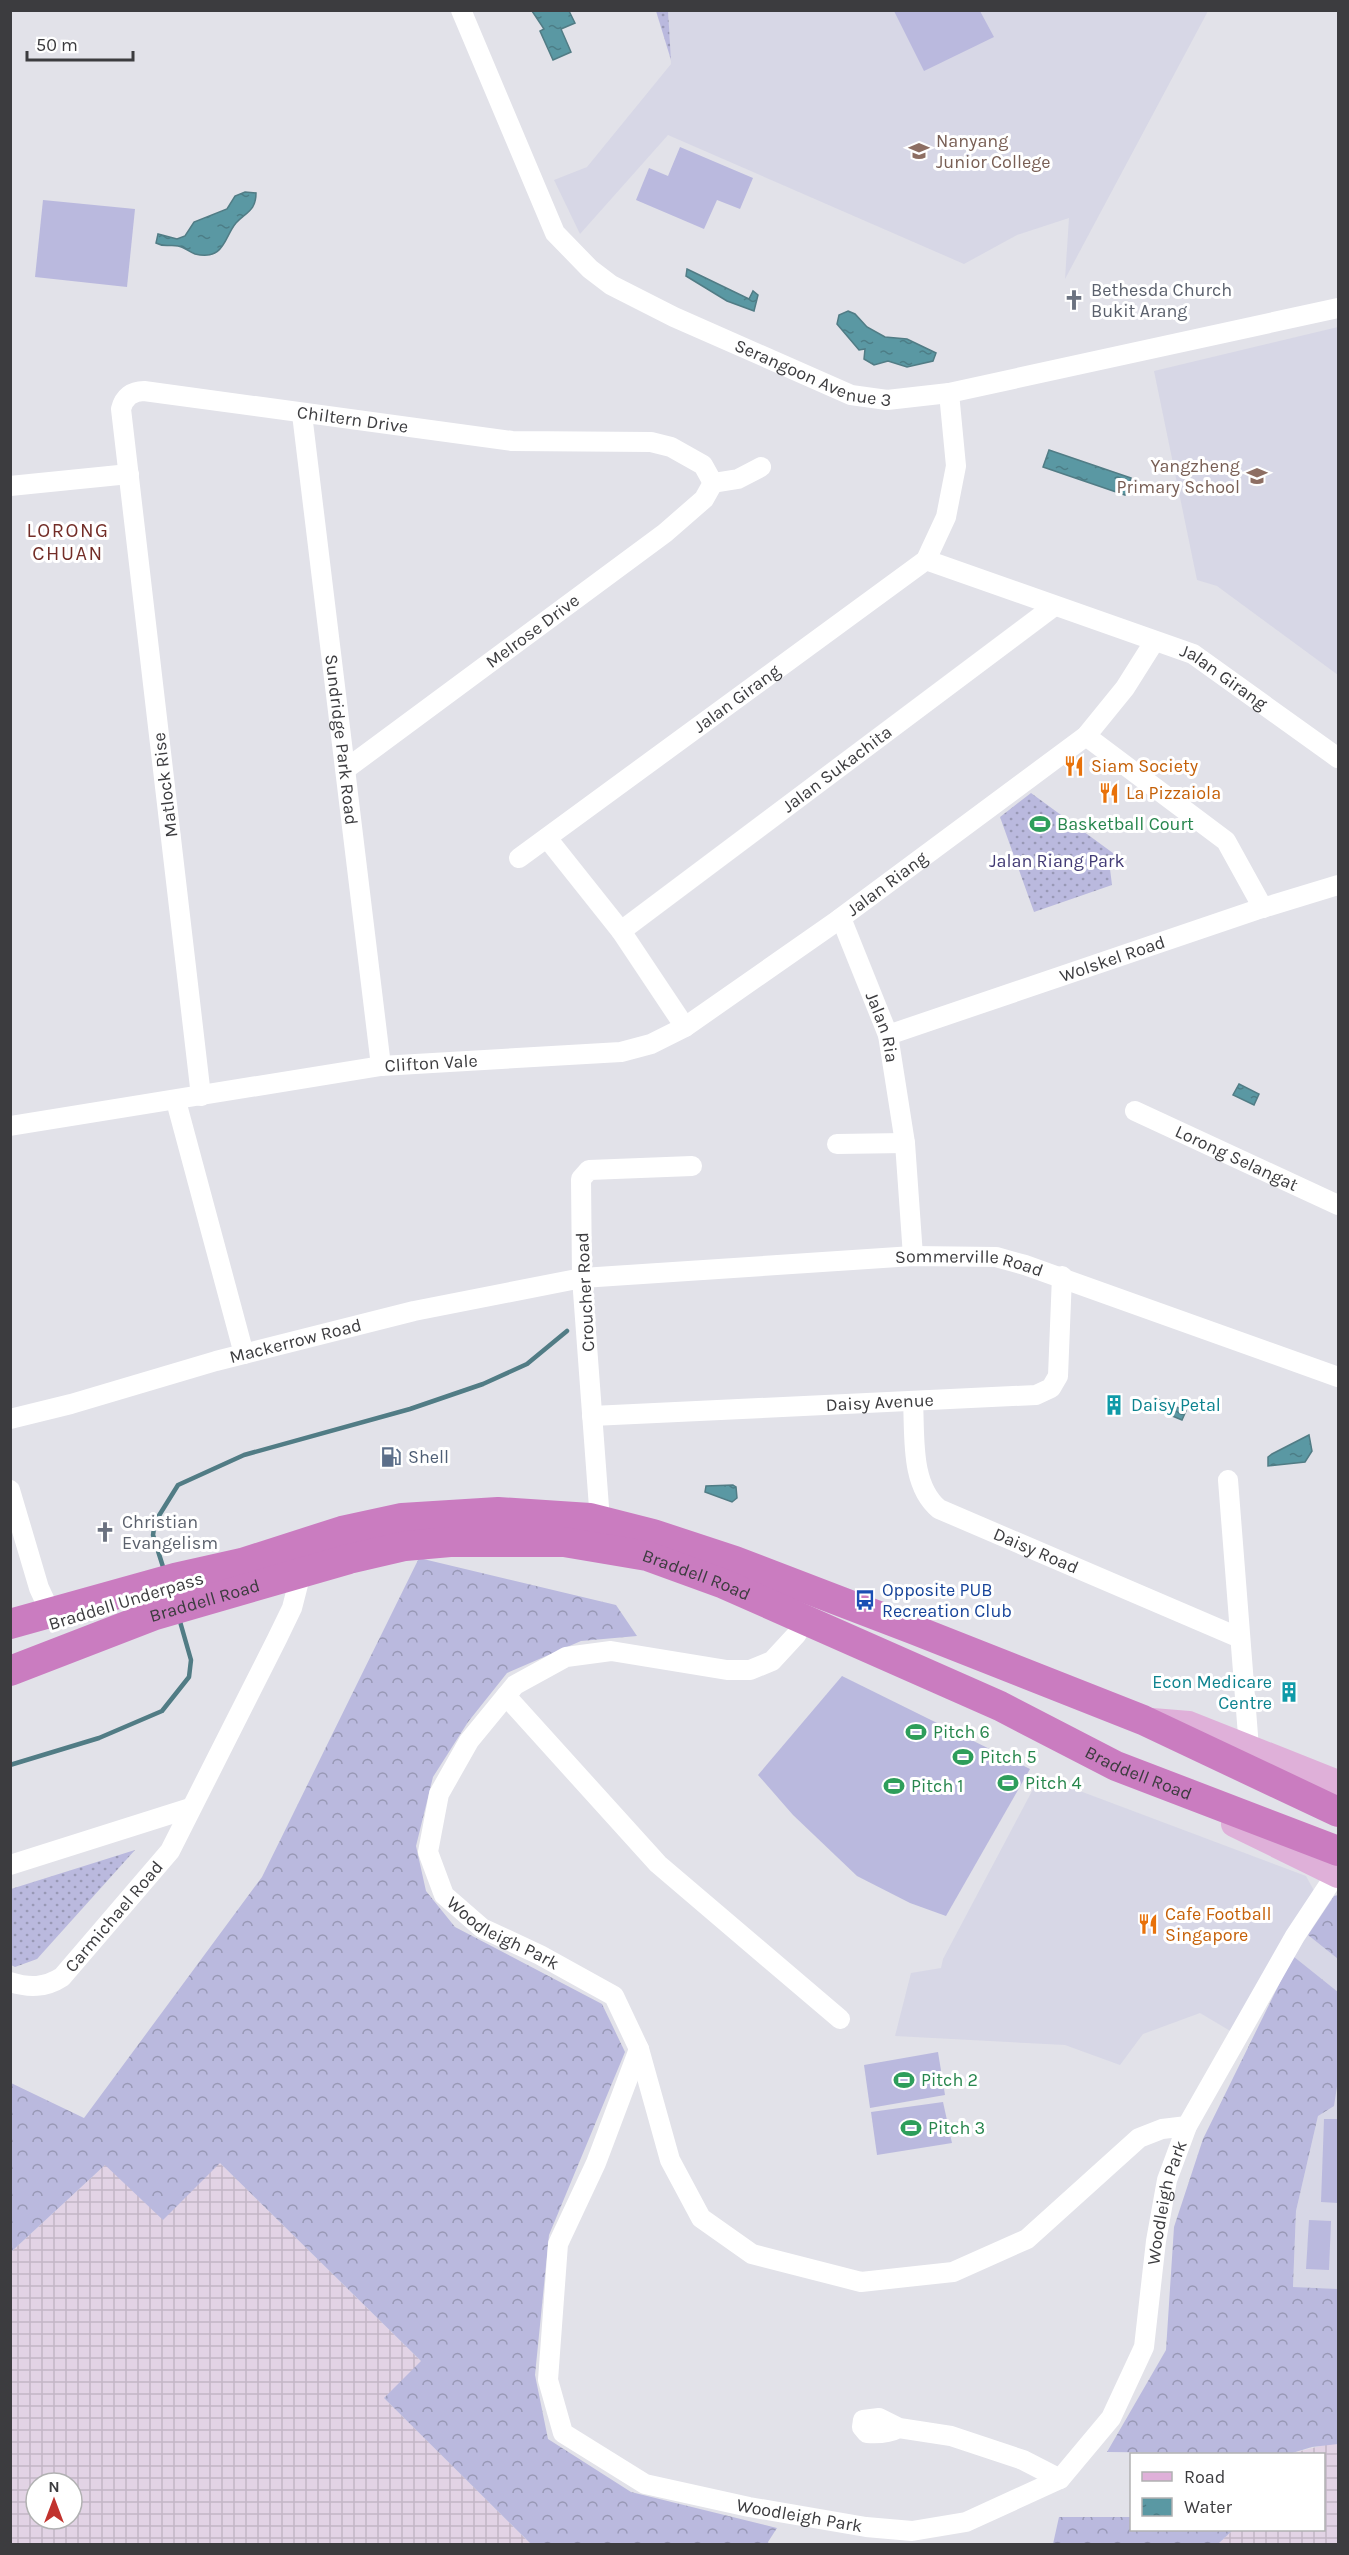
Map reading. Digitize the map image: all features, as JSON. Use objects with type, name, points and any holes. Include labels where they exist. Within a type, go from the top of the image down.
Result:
[{"type":"highway","name":"Braddell Road","points":[[242,1563],[342,1531],[402,1518],[498,1512],[600,1521],[653,1534],[735,1561],[1143,1720]]},
{"type":"highway","name":"Braddell Road","points":[[10,1624],[51,1614],[301,1573],[405,1546],[499,1540],[564,1542],[647,1556],[724,1584],[1000,1706],[1116,1766],[1338,1867]]},
{"type":"highway","name":"Braddell Underpass","points":[[10,1657],[169,1596],[242,1563]]},
{"type":"highway","name":"Braddell Road","points":[[10,1671],[169,1596]]},
{"type":"highway","name":"Braddell Underpass","points":[[10,1636],[169,1596]]},
{"type":"highway","points":[[1143,1720],[1338,1812]]},
{"type":"main road","name":"Braddell Road","points":[[1143,1720],[1189,1724],[1338,1783]]},
{"type":"street","name":"Serangoon Avenue 3","points":[[461,10],[555,233],[590,269],[611,285],[674,317],[851,395],[888,400],[949,393],[1338,308]]},
{"type":"street","name":"Chiltern Drive","points":[[129,474],[121,409],[124,399],[136,391],[512,441],[651,442],[671,447],[703,465],[713,483]]},
{"type":"street","name":"Jalan Girang","points":[[519,858],[926,560],[946,517],[956,466],[949,393]]},
{"type":"street","name":"Sundridge Park Road","points":[[302,414],[381,1066]]},
{"type":"street","points":[[713,483],[738,479],[760,467]]},
{"type":"street","points":[[10,486],[129,474]]},
{"type":"street","name":"Matlock Rise","points":[[129,474],[201,1096]]},
{"type":"street","name":"Melrose Drive","points":[[346,770],[665,533],[704,500],[713,483]]},
{"type":"street","name":"Jalan Girang","points":[[926,560],[1053,607],[1193,654],[1338,758]]},
{"type":"street","name":"Jalan Sukachita","points":[[621,931],[1053,607]]},
{"type":"street","name":"Jalan Riang","points":[[685,1027],[841,918],[1086,736],[1125,688],[1154,642]]},
{"type":"street","points":[[1086,736],[1226,841],[1263,908]]},
{"type":"street","points":[[547,838],[621,931],[685,1027]]},
{"type":"street","name":"Wolskel Road","points":[[888,1035],[1263,908],[1338,885]]},
{"type":"street","name":"Jalan Ria","points":[[841,918],[888,1035],[905,1143],[913,1256]]},
{"type":"street","name":"Clifton Vale","points":[[10,1126],[176,1101],[381,1066],[621,1052],[651,1044],[685,1027]]},
{"type":"street","points":[[176,1101],[244,1354]]},
{"type":"street","name":"Lorong Selangat","points":[[1134,1111],[1338,1205]]},
{"type":"street","points":[[837,1144],[905,1143]]},
{"type":"street","name":"Croucher Road","points":[[600,1521],[582,1278],[581,1179],[584,1173],[596,1169],[692,1166]]},
{"type":"street","name":"Sommerville Road","points":[[582,1278],[913,1256],[996,1257],[1062,1276],[1338,1377]]},
{"type":"street","name":"Daisy Avenue","points":[[592,1416],[1036,1395],[1050,1388],[1058,1376],[1062,1276]]},
{"type":"street","name":"Mackerrow Road","points":[[10,1419],[71,1404],[244,1354],[414,1311],[582,1278]]},
{"type":"street","name":"Daisy Road","points":[[913,1401],[920,1482],[926,1498],[939,1509],[1240,1638]]},
{"type":"street","points":[[1228,1480],[1249,1748]]},
{"type":"street","points":[[10,1490],[39,1588],[51,1614]]},
{"type":"street","name":"Carmichael Road","points":[[10,1982],[38,1987],[52,1984],[62,1977],[170,1851],[277,1640],[292,1608],[301,1573]]},
{"type":"street","name":"Woodleigh Park","points":[[805,1620],[796,1635],[772,1661],[750,1670],[727,1670],[611,1651],[566,1657],[515,1685],[469,1741],[439,1794],[428,1852],[444,1895],[482,1928],[540,1955],[614,1996],[639,2049],[670,2160],[701,2218],[752,2254],[861,2282],[953,2271],[1027,2239],[1139,2138],[1162,2129],[1187,2126]]},
{"type":"street","points":[[506,1696],[658,1864],[840,2019]]},
{"type":"street","points":[[10,1865],[190,1809]]},
{"type":"street","name":"Woodleigh Park","points":[[639,2049],[596,2163],[558,2244],[548,2380],[563,2433],[645,2484],[749,2507],[866,2527],[914,2538],[966,2522],[1060,2479],[1111,2418],[1144,2348],[1156,2241],[1167,2180],[1187,2126],[1295,1936],[1338,1867]]},
{"type":"street","points":[[899,2428],[951,2436],[1023,2460],[1060,2479]]},
{"type":"shaded area","name":"Nanyang Junior College","points":[[668,11],[1208,11],[1065,279],[1069,218],[1017,235],[964,264],[668,135],[580,234],[554,180],[587,167],[671,64]]},
{"type":"shaded area","name":"Yangzheng Primary School","points":[[1338,327],[1338,675],[1217,586],[1197,580],[1154,371]]},
{"type":"shaded area","points":[[1040,1776],[1306,1876],[1317,1896],[1232,2032],[1200,2013],[1143,2034],[1120,2065],[1065,2045],[895,2036],[911,1973],[941,1968],[943,1959]]},
{"type":"shaded area","points":[[1308,1935],[1338,1959],[1338,1992],[1293,1956]]},
{"type":"shaded area","points":[[1338,2080],[1338,2289],[1293,2288],[1296,2211],[1318,2116]]},
{"type":"shaded area","points":[[220,2163],[422,2362],[384,2398],[531,2544],[11,2544],[11,2252],[106,2164]]},
{"type":"shaded area","points":[[1332,2443],[1338,2444],[1338,2544],[1218,2544],[1232,2531],[1325,2531],[1325,2453],[1293,2453]]},
{"type":"green space","points":[[656,11],[668,11],[671,60]]},
{"type":"green space","points":[[894,11],[980,11],[994,37],[924,71]]},
{"type":"green space","points":[[680,147],[753,178],[740,209],[717,200],[704,229],[636,200],[649,168],[668,176]]},
{"type":"green space","points":[[43,200],[135,209],[127,287],[35,277]]},
{"type":"green space","name":"Jalan Riang Park","points":[[1031,793],[1117,856],[1110,869],[1112,885],[1034,912],[1000,817]]},
{"type":"green space","name":"Basketball Court","points":[[1040,814],[1051,823],[1041,835],[1030,825]]},
{"type":"green space","points":[[419,1558],[616,1605],[637,1636],[581,1641],[507,1673],[468,1722],[433,1777],[416,1846],[426,1891],[455,1927],[602,2004],[625,2052],[549,2235],[535,2375],[548,2439],[631,2492],[777,2528],[769,2544],[531,2544],[384,2398],[421,2361],[220,2163],[163,2220],[105,2165],[11,2252],[11,2083],[84,2118],[262,1877]]},
{"type":"green space","name":"Pitch 1","points":[[842,1676],[1030,1769],[946,1916],[910,1903],[857,1876],[793,1815],[758,1775]]},
{"type":"green space","points":[[135,1850],[37,1959],[15,1967],[11,1965],[11,1889]]},
{"type":"green space","points":[[1338,1895],[1338,1959],[1308,1935],[1334,1896]]},
{"type":"green space","points":[[1293,1956],[1338,1992],[1338,2080],[1334,2106],[1318,2116],[1296,2211],[1293,2287],[1338,2289],[1338,2444],[1312,2447],[1292,2453],[1107,2452],[1166,2350],[1174,2227],[1203,2139]]},
{"type":"green space","name":"Pitch 2","points":[[938,2052],[945,2095],[870,2108],[864,2065]]},
{"type":"green space","name":"Pitch 3","points":[[943,2102],[952,2143],[877,2155],[871,2112]]},
{"type":"green space","points":[[1324,2119],[1338,2119],[1338,2203],[1321,2202]]},
{"type":"green space","points":[[1309,2220],[1331,2221],[1329,2270],[1306,2269]]},
{"type":"green space","points":[[1059,2517],[1130,2517],[1130,2531],[1232,2531],[1218,2544],[1053,2544]]},
{"type":"water","points":[[532,11],[569,11],[575,23],[561,29],[571,52],[553,60],[540,31],[544,29]]},
{"type":"water","points":[[245,192],[256,193],[254,204],[250,211],[236,223],[218,251],[205,255],[195,254],[180,247],[156,243],[158,234],[177,239],[185,236],[194,222],[227,209],[235,196]]},
{"type":"water","points":[[687,269],[749,299],[753,291],[758,295],[754,311],[727,301],[686,276]]},
{"type":"water","points":[[848,311],[855,314],[867,327],[885,337],[907,339],[936,353],[933,361],[907,367],[888,361],[874,365],[864,359],[865,349],[859,350],[837,324],[839,315]]},
{"type":"water","points":[[1049,450],[1131,478],[1125,495],[1043,467]]},
{"type":"water","points":[[1239,1084],[1259,1094],[1254,1105],[1233,1095]]},
{"type":"water","points":[[1157,1399],[1186,1411],[1182,1420],[1153,1408]]},
{"type":"water","points":[[1309,1435],[1312,1451],[1305,1462],[1268,1466],[1268,1457]]},
{"type":"water","points":[[733,1485],[736,1487],[737,1498],[732,1502],[705,1492],[706,1486]]},
{"type":"waterway","points":[[164,1570],[153,1535],[155,1522],[178,1485],[244,1455],[410,1409],[483,1384],[527,1364],[567,1331]]},
{"type":"waterway","points":[[10,1765],[99,1738],[162,1711],[189,1677],[191,1660],[179,1618]]},
{"type":"place","name":"Nanyang Junior College","points":[[919,151]]},
{"type":"place","name":"Bethesda Church Bukit Arang","points":[[1074,300]]},
{"type":"place","name":"Yangzheng Primary School","points":[[1257,476]]},
{"type":"place","name":"Siam Society","points":[[1074,766]]},
{"type":"place","name":"La Pizzaiola","points":[[1109,793]]},
{"type":"place","name":"Basketball Court","points":[[1040,824]]},
{"type":"place","name":"Daisy Petal","points":[[1114,1405]]},
{"type":"place","name":"Shell","points":[[391,1457]]},
{"type":"place","name":"Christian Evangelism","points":[[105,1532]]},
{"type":"place","name":"Opposite PUB Recreation Club","points":[[865,1600]]},
{"type":"place","name":"Econ Medicare Centre","points":[[1289,1692]]},
{"type":"place","name":"Pitch 6","points":[[916,1732]]},
{"type":"place","name":"Pitch 5","points":[[963,1757]]},
{"type":"place","name":"Pitch 4","points":[[1008,1783]]},
{"type":"place","name":"Pitch 1","points":[[894,1786]]},
{"type":"place","name":"Cafe Football Singapore","points":[[1148,1924]]},
{"type":"place","name":"Pitch 2","points":[[904,2080]]},
{"type":"place","name":"Pitch 3","points":[[911,2128]]},
{"type":"district","name":"LORONG CHUAN","points":[[68,542]]}]
